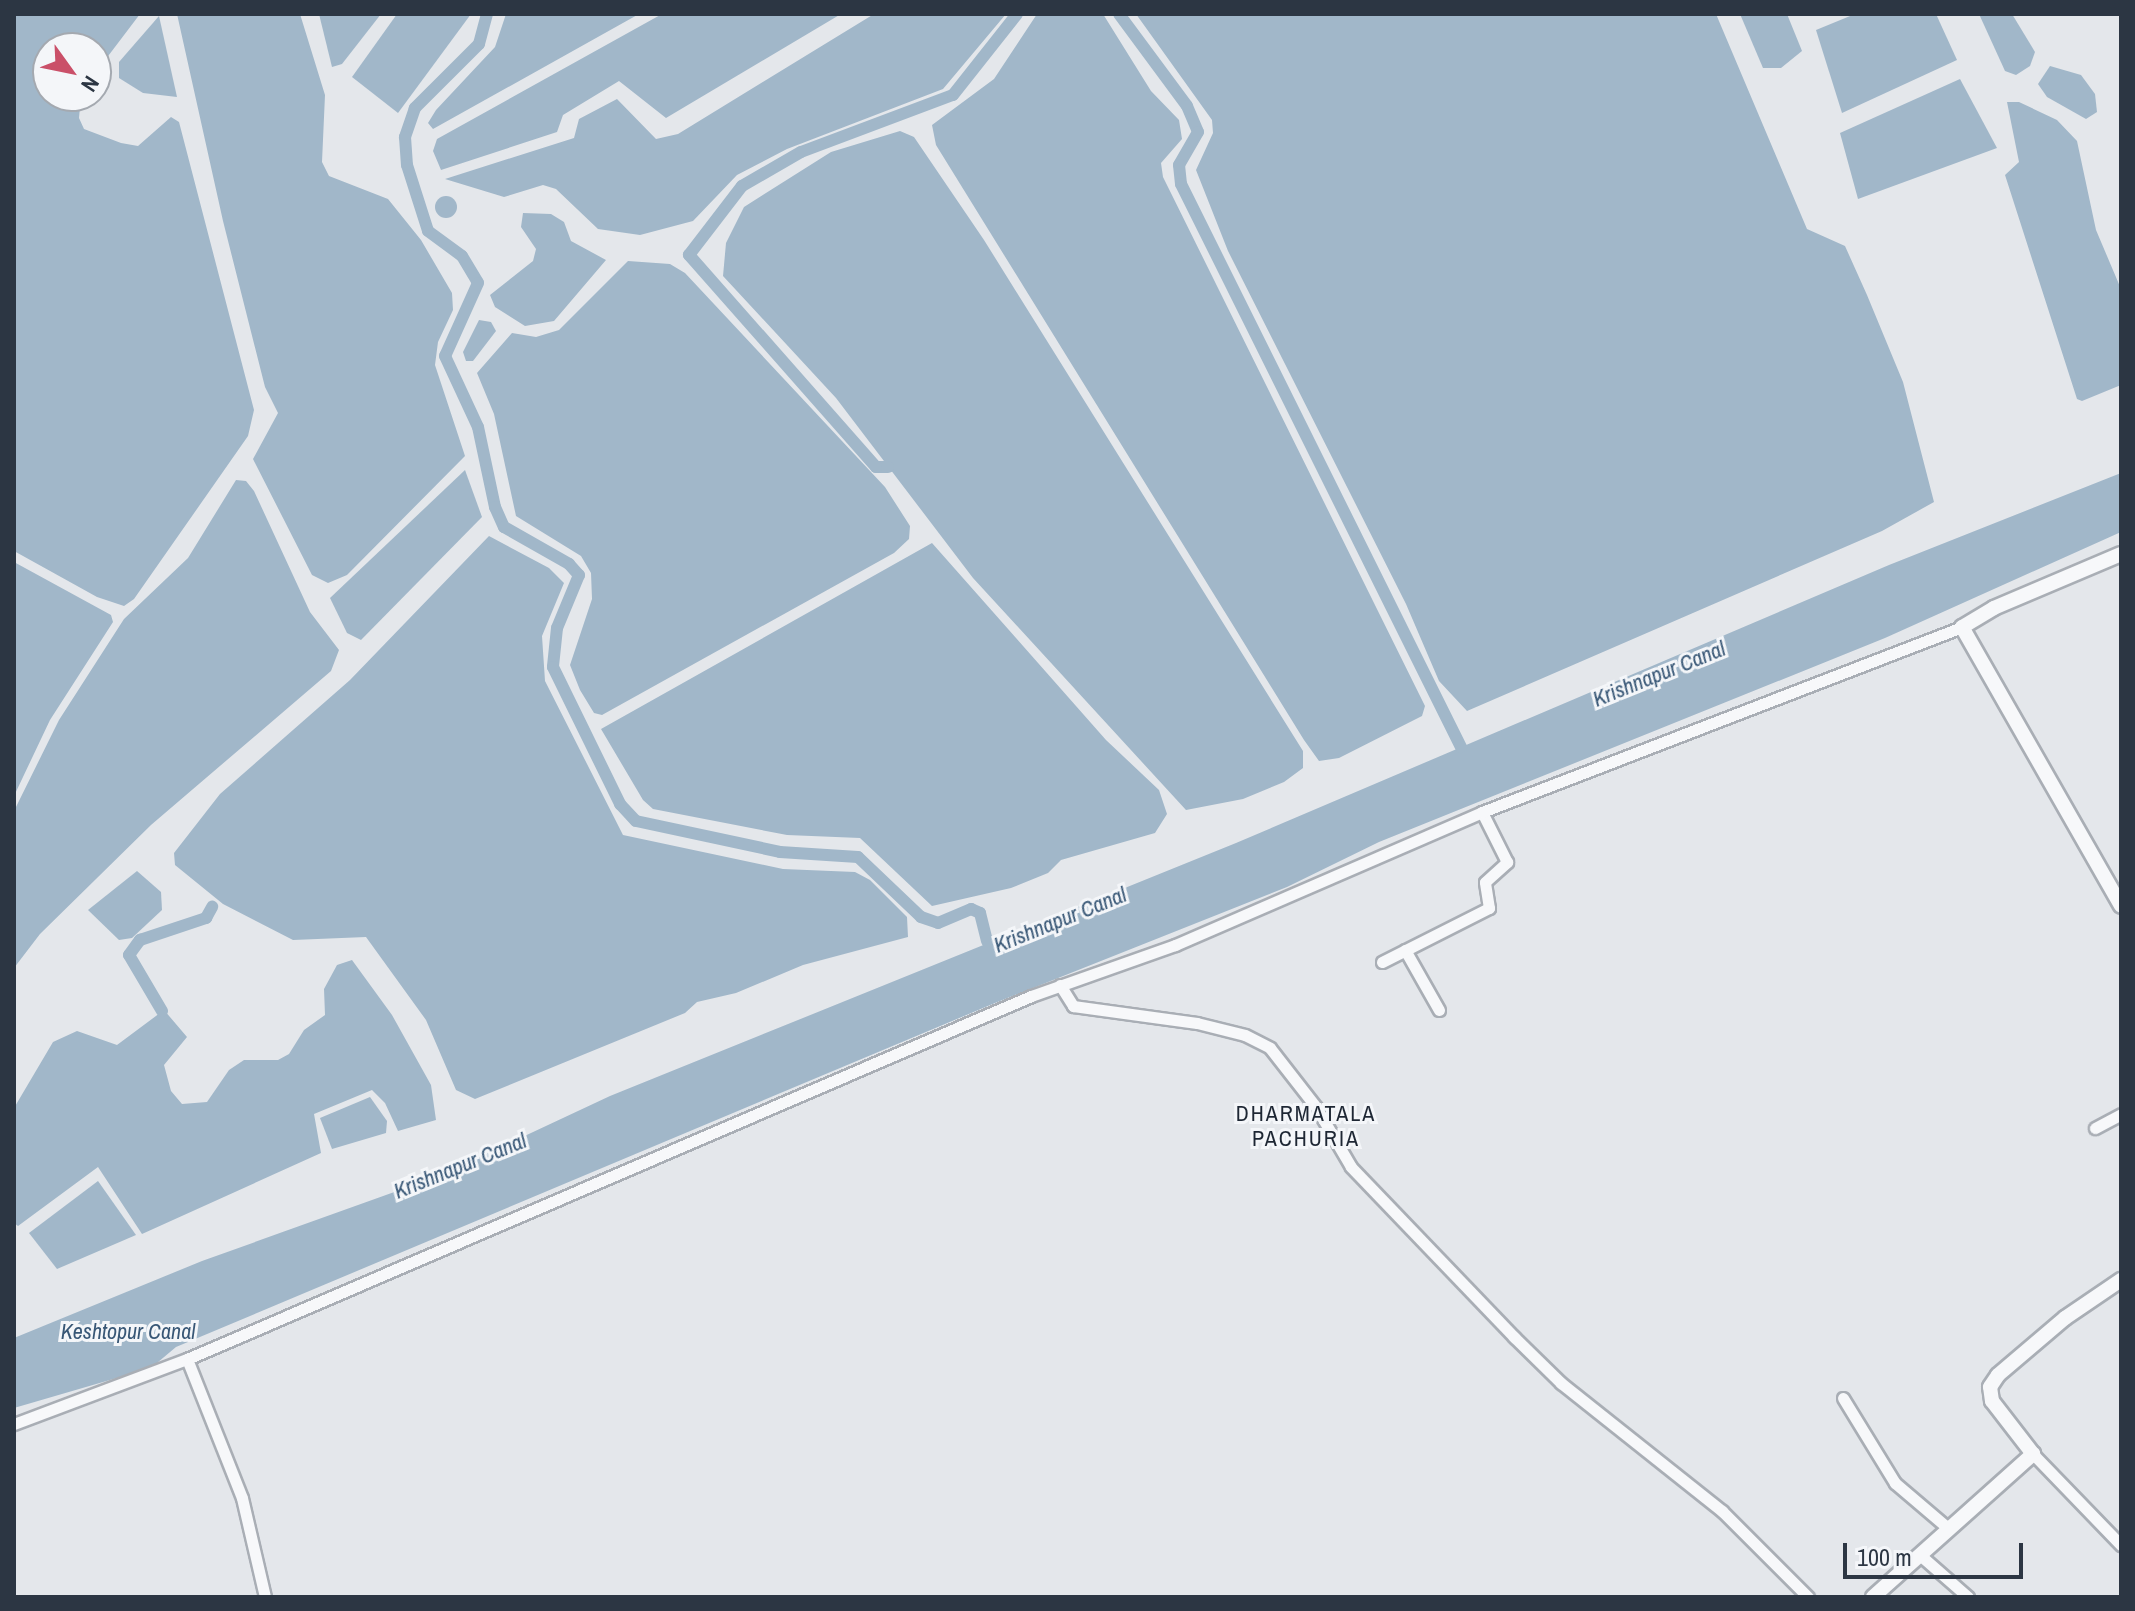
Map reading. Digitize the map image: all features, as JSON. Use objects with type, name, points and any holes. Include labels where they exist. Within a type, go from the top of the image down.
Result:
[{"type":"street","points":[[14,1424],[187,1359],[1060,985],[1175,945],[1482,812],[1962,627],[1994,608],[2121,554]]},
{"type":"street","points":[[1962,627],[2121,906]]},
{"type":"street","points":[[1382,962],[1489,908],[1483,886],[1507,862],[1482,812]]},
{"type":"street","points":[[1405,950],[1439,1010]]},
{"type":"street","points":[[1060,985],[1073,1006],[1185,1021],[1245,1035],[1270,1048],[1316,1107],[1351,1167],[1514,1337],[1561,1383],[1722,1511],[1808,1597]]},
{"type":"street","points":[[2095,1128],[2121,1114]]},
{"type":"street","points":[[2121,1280],[2010,1363],[1990,1387],[1992,1401],[2033,1454],[2121,1545]]},
{"type":"street","points":[[187,1359],[242,1498],[265,1597]]},
{"type":"street","points":[[1843,1398],[1895,1483],[1949,1529]]},
{"type":"street","points":[[1873,1597],[2033,1454]]},
{"type":"street","points":[[1920,1555],[1968,1597]]},
{"type":"water","points":[[14,14],[140,14],[112,51],[112,32],[32,32],[32,112],[80,112],[84,129],[138,146],[171,117],[179,122],[254,410],[248,436],[134,599],[124,606],[97,597],[14,551]]},
{"type":"water","points":[[177,14],[300,14],[325,95],[322,162],[329,176],[388,199],[421,240],[452,293],[453,310],[438,342],[435,365],[465,456],[347,575],[328,583],[312,575],[253,459],[278,413],[265,387],[223,221]]},
{"type":"water","points":[[319,14],[381,14],[342,64],[332,67]]},
{"type":"water","points":[[397,14],[471,14],[398,113],[352,77]]},
{"type":"water","points":[[506,14],[639,14],[433,129],[428,123],[436,110],[495,47]]},
{"type":"water","points":[[662,14],[841,14],[666,118],[619,81],[563,115],[557,132],[441,170],[433,151],[437,139]]},
{"type":"water","points":[[874,14],[1006,14],[943,89],[787,149],[737,175],[693,221],[640,235],[598,229],[556,189],[543,185],[504,197],[445,179],[574,138],[579,119],[617,99],[656,139],[678,134]]},
{"type":"water","points":[[1037,14],[1103,14],[1151,91],[1179,120],[1182,139],[1161,163],[1163,177],[1425,706],[1422,716],[1339,758],[1319,761],[1304,740],[936,145],[932,125],[994,79]]},
{"type":"water","points":[[1136,14],[1716,14],[1807,229],[1845,246],[1867,295],[1903,382],[1934,502],[1882,531],[1467,711],[1439,681],[1406,604],[1228,251],[1196,170],[1213,133],[1212,120]]},
{"type":"water","points":[[1740,14],[1787,14],[1802,51],[1781,68],[1763,68]]},
{"type":"water","points":[[1855,14],[1936,14],[1957,60],[1842,113],[1816,30]]},
{"type":"water","points":[[1979,14],[2012,14],[2035,52],[2030,66],[2016,75],[2005,71]]},
{"type":"water","points":[[159,16],[177,97],[143,93],[119,78],[119,62]]},
{"type":"water","points":[[2050,66],[2081,75],[2095,94],[2097,112],[2086,119],[2047,97],[2038,84]]},
{"type":"water","points":[[1960,79],[1997,148],[1858,199],[1840,133]]},
{"type":"water","points":[[2007,102],[2019,102],[2057,120],[2077,141],[2096,230],[2121,289],[2121,385],[2082,401],[2077,399],[2005,175],[2019,162]]},
{"type":"water","points":[[900,131],[914,137],[984,240],[1303,751],[1303,768],[1284,782],[1243,799],[1186,810],[973,578],[836,398],[723,276],[726,243],[744,207],[831,152]]},
{"type":"water","points":[[442,196],[450,196],[457,207],[450,218],[442,218],[435,211],[435,203]]},
{"type":"water","points":[[523,213],[551,214],[564,222],[571,241],[606,260],[554,321],[525,326],[495,307],[490,295],[533,261],[536,249],[521,227]]},
{"type":"water","points":[[628,261],[670,264],[685,273],[885,487],[910,526],[909,539],[894,553],[602,715],[594,713],[570,665],[592,599],[591,573],[581,556],[516,516],[494,414],[477,373],[512,333],[536,337],[559,330]]},
{"type":"water","points":[[479,320],[491,322],[496,331],[473,361],[466,361],[463,352]]},
{"type":"water","points":[[465,470],[482,517],[361,640],[347,633],[330,598]]},
{"type":"water","name":"Keshtopur Canal","points":[[2121,473],[2121,532],[1885,638],[1379,842],[1287,887],[995,1003],[176,1347],[151,1368],[14,1408],[14,1338],[202,1261],[439,1176],[610,1096],[1236,843],[1889,565]]},
{"type":"water","points":[[236,480],[246,481],[254,491],[310,612],[339,650],[331,671],[151,825],[40,934],[14,968],[14,811],[59,720],[124,619],[188,558]]},
{"type":"water","points":[[489,536],[549,568],[564,583],[542,636],[545,681],[623,835],[783,869],[855,872],[870,880],[907,917],[908,937],[803,965],[736,993],[697,1002],[685,1013],[475,1099],[456,1090],[426,1020],[366,937],[293,940],[223,904],[175,865],[174,853],[220,794],[350,680]]},
{"type":"water","points":[[932,543],[1106,740],[1159,790],[1167,814],[1155,833],[1061,860],[1048,873],[1011,888],[932,906],[860,838],[787,835],[653,809],[643,800],[601,729]]},
{"type":"water","points":[[14,562],[111,615],[113,622],[50,720],[14,796]]},
{"type":"water","points":[[137,871],[161,892],[162,910],[132,938],[119,940],[88,910]]},
{"type":"water","points":[[352,960],[392,1015],[431,1085],[436,1120],[398,1131],[385,1103],[372,1090],[314,1114],[321,1153],[142,1234],[98,1167],[18,1226],[14,1223],[14,1108],[53,1042],[77,1031],[117,1045],[164,1010],[187,1037],[164,1065],[171,1091],[182,1104],[207,1102],[229,1070],[244,1060],[278,1060],[289,1054],[304,1030],[325,1015],[324,989],[337,965]]},
{"type":"water","points":[[370,1097],[387,1121],[386,1133],[332,1149],[320,1118]]},
{"type":"water","points":[[98,1181],[136,1235],[57,1269],[29,1233]]},
{"type":"waterway","name":"Krishnapur Canal","points":[[487,14],[479,44],[415,108],[405,137],[407,165],[428,231],[462,256],[478,283],[445,356],[478,427],[495,507],[504,527],[569,564],[579,575],[557,628],[553,667],[620,804],[636,821],[780,852],[858,857],[921,917],[938,923],[971,909],[980,913],[987,941]]},
{"type":"waterway","points":[[888,467],[876,467],[689,255],[742,186],[801,152],[953,95],[1017,14]]},
{"type":"waterway","points":[[1119,14],[1187,106],[1198,132],[1179,165],[1181,184],[1461,747]]},
{"type":"waterway","points":[[162,1011],[129,955],[140,940],[206,918],[212,907]]},
{"type":"district","name":"DHARMATALA PACHURIA","points":[[1306,1126]]}]
